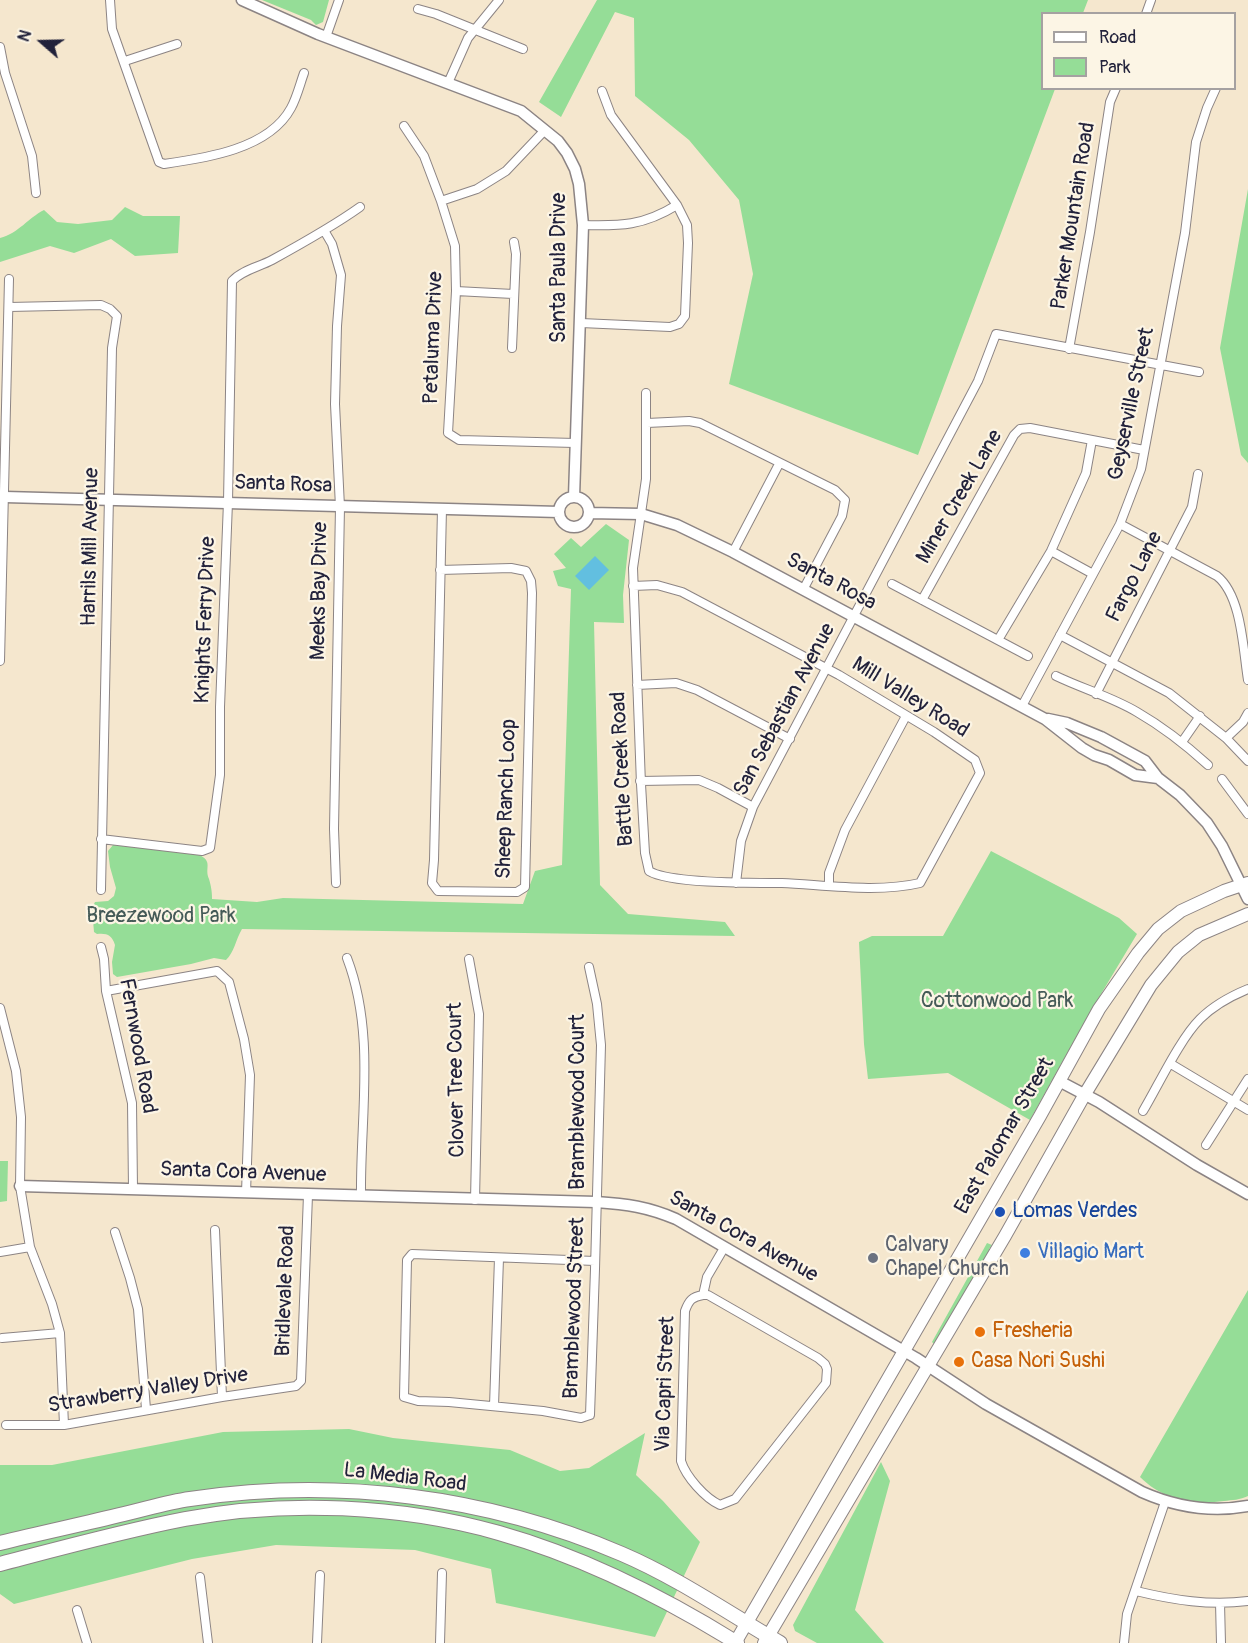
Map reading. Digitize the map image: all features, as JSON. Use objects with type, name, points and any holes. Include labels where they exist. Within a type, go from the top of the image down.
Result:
[{"type":"main road","name":"East Palomar Street","points":[[736,1643],[1099,1009],[1158,930],[1181,911],[1245,884]]},
{"type":"main road","points":[[766,1639],[1151,985],[1178,952],[1199,935],[1248,914]]},
{"type":"main road","name":"La Media Road","points":[[0,1543],[188,1499],[280,1490],[325,1489],[434,1500],[528,1520],[621,1554],[652,1568],[747,1623],[766,1639],[780,1643]]},
{"type":"main road","name":"La Media Road","points":[[0,1564],[185,1519],[234,1512],[359,1510],[431,1518],[498,1533],[561,1554],[638,1587],[736,1643]]},
{"type":"street","points":[[110,0],[112,28],[156,156],[159,162],[164,164],[227,151],[262,138],[278,125],[291,108],[304,73]]},
{"type":"street","name":"Santa Paula Drive","points":[[242,0],[326,37],[521,111],[558,141],[567,153],[579,184],[583,225],[574,497]]},
{"type":"street","points":[[326,37],[339,0]]},
{"type":"street","points":[[448,83],[462,51],[475,30],[499,0]]},
{"type":"street","points":[[418,9],[523,49]]},
{"type":"street","points":[[124,61],[177,44]]},
{"type":"street","points":[[0,47],[2,73],[32,156],[36,193]]},
{"type":"street","name":"Parker Mountain Road","points":[[1069,349],[1110,102],[1115,90]]},
{"type":"street","name":"Geyserville Street","points":[[1022,706],[1120,524],[1141,469],[1185,233],[1196,142],[1215,90]]},
{"type":"street","points":[[581,323],[670,327],[680,324],[685,316],[687,225],[677,205],[611,115],[602,91]]},
{"type":"street","name":"Petaluma Drive","points":[[404,126],[424,156],[455,246],[456,291],[448,433],[459,440],[575,443]]},
{"type":"street","points":[[441,201],[477,189],[506,171],[545,130]]},
{"type":"street","points":[[583,225],[629,224],[647,220],[677,205]]},
{"type":"street","points":[[325,232],[360,207]]},
{"type":"street","name":"Knights Ferry Drive","points":[[101,839],[202,851],[210,848],[220,775],[232,282],[238,274],[259,267],[325,232]]},
{"type":"street","name":"Meeks Bay Drive","points":[[325,232],[332,244],[341,275],[335,404],[340,507],[334,829],[336,883]]},
{"type":"street","points":[[512,348],[516,254],[514,242]]},
{"type":"street","points":[[0,661],[9,279]]},
{"type":"street","points":[[456,291],[513,294]]},
{"type":"street","name":"Harrils Mill Avenue","points":[[9,307],[101,305],[110,309],[117,316],[112,348],[101,890]]},
{"type":"street","name":"San Sebastian Avenue","points":[[736,883],[741,841],[753,807],[978,381],[996,334],[1069,349]]},
{"type":"street","points":[[1069,349],[1199,372]]},
{"type":"street","name":"Battle Creek Road","points":[[646,393],[646,479],[634,549],[633,586],[640,781],[645,853],[649,871],[656,875],[675,878],[736,883],[830,886],[905,886],[920,883]]},
{"type":"street","points":[[646,423],[689,421],[700,423],[835,490],[845,500],[842,516],[803,590]]},
{"type":"street","name":"Miner Creek Lane","points":[[922,600],[1014,435],[1020,429],[1030,428],[1144,450]]},
{"type":"street","points":[[998,640],[1051,551],[1086,473],[1092,440]]},
{"type":"street","points":[[733,552],[779,464]]},
{"type":"street","name":"Fargo Lane","points":[[1096,694],[1192,507],[1198,474]]},
{"type":"street","points":[[574,497],[584,500],[589,513],[582,525],[573,527],[565,524],[559,512],[562,503],[574,497]]},
{"type":"street","name":"Santa Rosa","points":[[5,498],[559,512]]},
{"type":"street","name":"Sheep Ranch Loop","points":[[440,570],[511,568],[526,571],[531,581],[525,887],[517,891],[438,891],[432,883],[440,570],[442,509]]},
{"type":"street","name":"Santa Rosa","points":[[589,513],[641,514],[677,525],[855,616],[1022,706],[1045,719],[1094,755],[1109,760],[1135,775],[1158,778]]},
{"type":"street","points":[[1120,524],[1226,583],[1233,599],[1248,680]]},
{"type":"street","points":[[1051,551],[1093,574]]},
{"type":"street","points":[[892,584],[1028,656]]},
{"type":"street","name":"Mill Valley Road","points":[[633,586],[657,585],[682,592],[826,668],[934,732],[975,760],[980,773],[920,883]]},
{"type":"street","points":[[1060,635],[1169,693],[1226,738],[1248,761]]},
{"type":"street","points":[[1056,676],[1137,712],[1182,741],[1208,765]]},
{"type":"street","points":[[637,685],[676,683],[697,690],[790,739]]},
{"type":"street","points":[[1226,738],[1243,722],[1248,713]]},
{"type":"street","points":[[830,886],[829,873],[845,830],[906,716]]},
{"type":"street","points":[[1182,741],[1200,716]]},
{"type":"street","name":"Santa Rosa","points":[[1045,719],[1067,723],[1122,747],[1145,761],[1158,778],[1180,795],[1207,823],[1245,884],[1248,899]]},
{"type":"street","points":[[1222,779],[1248,814]]},
{"type":"street","points":[[640,781],[699,780],[753,807]]},
{"type":"street","name":"Fernwood Road","points":[[101,947],[106,992],[132,1103],[133,1189]]},
{"type":"street","points":[[347,958],[360,1000],[365,1037],[361,1196]]},
{"type":"street","name":"Clover Tree Court","points":[[469,959],[479,1014],[475,1200]]},
{"type":"street","name":"Bramblewood Court","points":[[589,967],[597,1004],[601,1045],[596,1202]]},
{"type":"street","points":[[106,992],[217,971],[229,982],[244,1039],[250,1075],[246,1193]]},
{"type":"street","points":[[1143,1111],[1199,1020],[1222,1002],[1248,989]]},
{"type":"street","points":[[0,1008],[16,1071],[21,1118],[20,1186],[30,1247],[52,1304],[60,1333],[64,1425]]},
{"type":"street","points":[[1171,1064],[1248,1110]]},
{"type":"street","points":[[1206,1145],[1248,1079]]},
{"type":"street","points":[[1059,1081],[1085,1094],[1197,1165],[1248,1194]]},
{"type":"street","name":"Santa Cora Avenue","points":[[20,1186],[308,1196],[596,1202],[632,1204],[651,1208],[676,1219],[1104,1472],[1165,1502],[1207,1510],[1248,1506]]},
{"type":"street","name":"Bridlevale Road","points":[[296,1386],[301,1381],[308,1196]]},
{"type":"street","name":"Bramblewood Street","points":[[494,1406],[581,1418],[590,1415],[596,1202]]},
{"type":"street","points":[[215,1230],[222,1397]]},
{"type":"street","points":[[115,1232],[138,1310],[146,1409]]},
{"type":"street","points":[[0,1252],[30,1247]]},
{"type":"street","name":"Via Capri Street","points":[[703,1295],[707,1277],[724,1248]]},
{"type":"street","points":[[499,1257],[494,1406],[418,1401],[404,1397],[407,1260],[412,1254],[499,1257],[595,1261]]},
{"type":"street","name":"Via Capri Street","points":[[708,1294],[818,1358],[827,1369],[826,1383],[735,1500],[720,1505],[712,1502],[684,1470],[681,1461],[685,1311],[688,1301],[703,1295],[708,1294]]},
{"type":"street","points":[[2,1338],[60,1333]]},
{"type":"street","name":"Strawberry Valley Drive","points":[[6,1425],[64,1425],[146,1409],[296,1386]]},
{"type":"street","points":[[1124,1643],[1128,1614],[1165,1502]]},
{"type":"street","points":[[440,1643],[442,1573]]},
{"type":"street","points":[[317,1643],[320,1575]]},
{"type":"street","points":[[200,1577],[208,1643]]},
{"type":"street","points":[[1136,1591],[1171,1599],[1220,1603],[1248,1601]]},
{"type":"street","points":[[1220,1603],[1221,1643]]},
{"type":"street","points":[[77,1610],[87,1643]]},
{"type":"green space","points":[[262,0],[329,0],[323,22],[316,25],[311,20]]},
{"type":"green space","points":[[597,0],[1088,0],[1083,12],[1041,12],[1041,90],[1055,90],[918,455],[729,384],[753,274],[739,200],[689,140],[635,96],[634,18],[615,12],[561,117],[539,102]]},
{"type":"green space","points":[[1248,189],[1248,463],[1241,455],[1220,348]]},
{"type":"green space","points":[[125,207],[143,216],[180,216],[178,253],[135,256],[111,239],[74,253],[50,246],[0,262],[0,238],[13,233],[44,210],[57,222],[78,224],[112,220]]},
{"type":"green space","name":"Breezewood Park","points":[[606,524],[629,540],[623,595],[624,623],[594,622],[600,885],[628,914],[725,922],[735,936],[242,929],[226,960],[214,958],[117,977],[113,974],[112,962],[115,945],[109,935],[94,932],[92,908],[95,902],[108,901],[114,896],[116,888],[108,851],[113,845],[198,854],[207,862],[212,899],[257,902],[283,898],[523,904],[535,871],[562,865],[571,589],[558,586],[553,571],[566,568],[554,554],[571,538],[581,547]]},
{"type":"green space","name":"Cottonwood Park","points":[[991,851],[1119,918],[1137,934],[1030,1120],[948,1073],[868,1079],[859,942],[872,936],[943,936]]},
{"type":"green space","points":[[0,1161],[8,1161],[7,1201],[0,1202]]},
{"type":"green space","points":[[987,1243],[992,1245],[989,1249],[991,1250],[934,1344],[932,1342]]},
{"type":"green space","points":[[1248,1290],[1248,1496],[1233,1500],[1201,1502],[1169,1496],[1158,1491],[1140,1477]]},
{"type":"green space","points":[[349,1429],[393,1438],[510,1450],[560,1471],[589,1468],[645,1433],[636,1475],[700,1542],[655,1637],[496,1603],[491,1569],[415,1550],[276,1545],[192,1559],[14,1604],[0,1594],[0,1465],[52,1465],[223,1432]]},
{"type":"green space","points":[[881,1462],[890,1481],[855,1610],[884,1643],[817,1643],[795,1631],[793,1625]]},
{"type":"water","points":[[595,556],[609,570],[589,590],[575,576]]},
{"type":"place","name":"Lomas Verdes","points":[[1000,1212]]},
{"type":"place","name":"Villagio Mart","points":[[1025,1253]]},
{"type":"place","name":"Calvary Chapel Church","points":[[873,1258]]},
{"type":"place","name":"Fresheria","points":[[980,1332]]},
{"type":"place","name":"Casa Nori Sushi","points":[[959,1362]]}]
